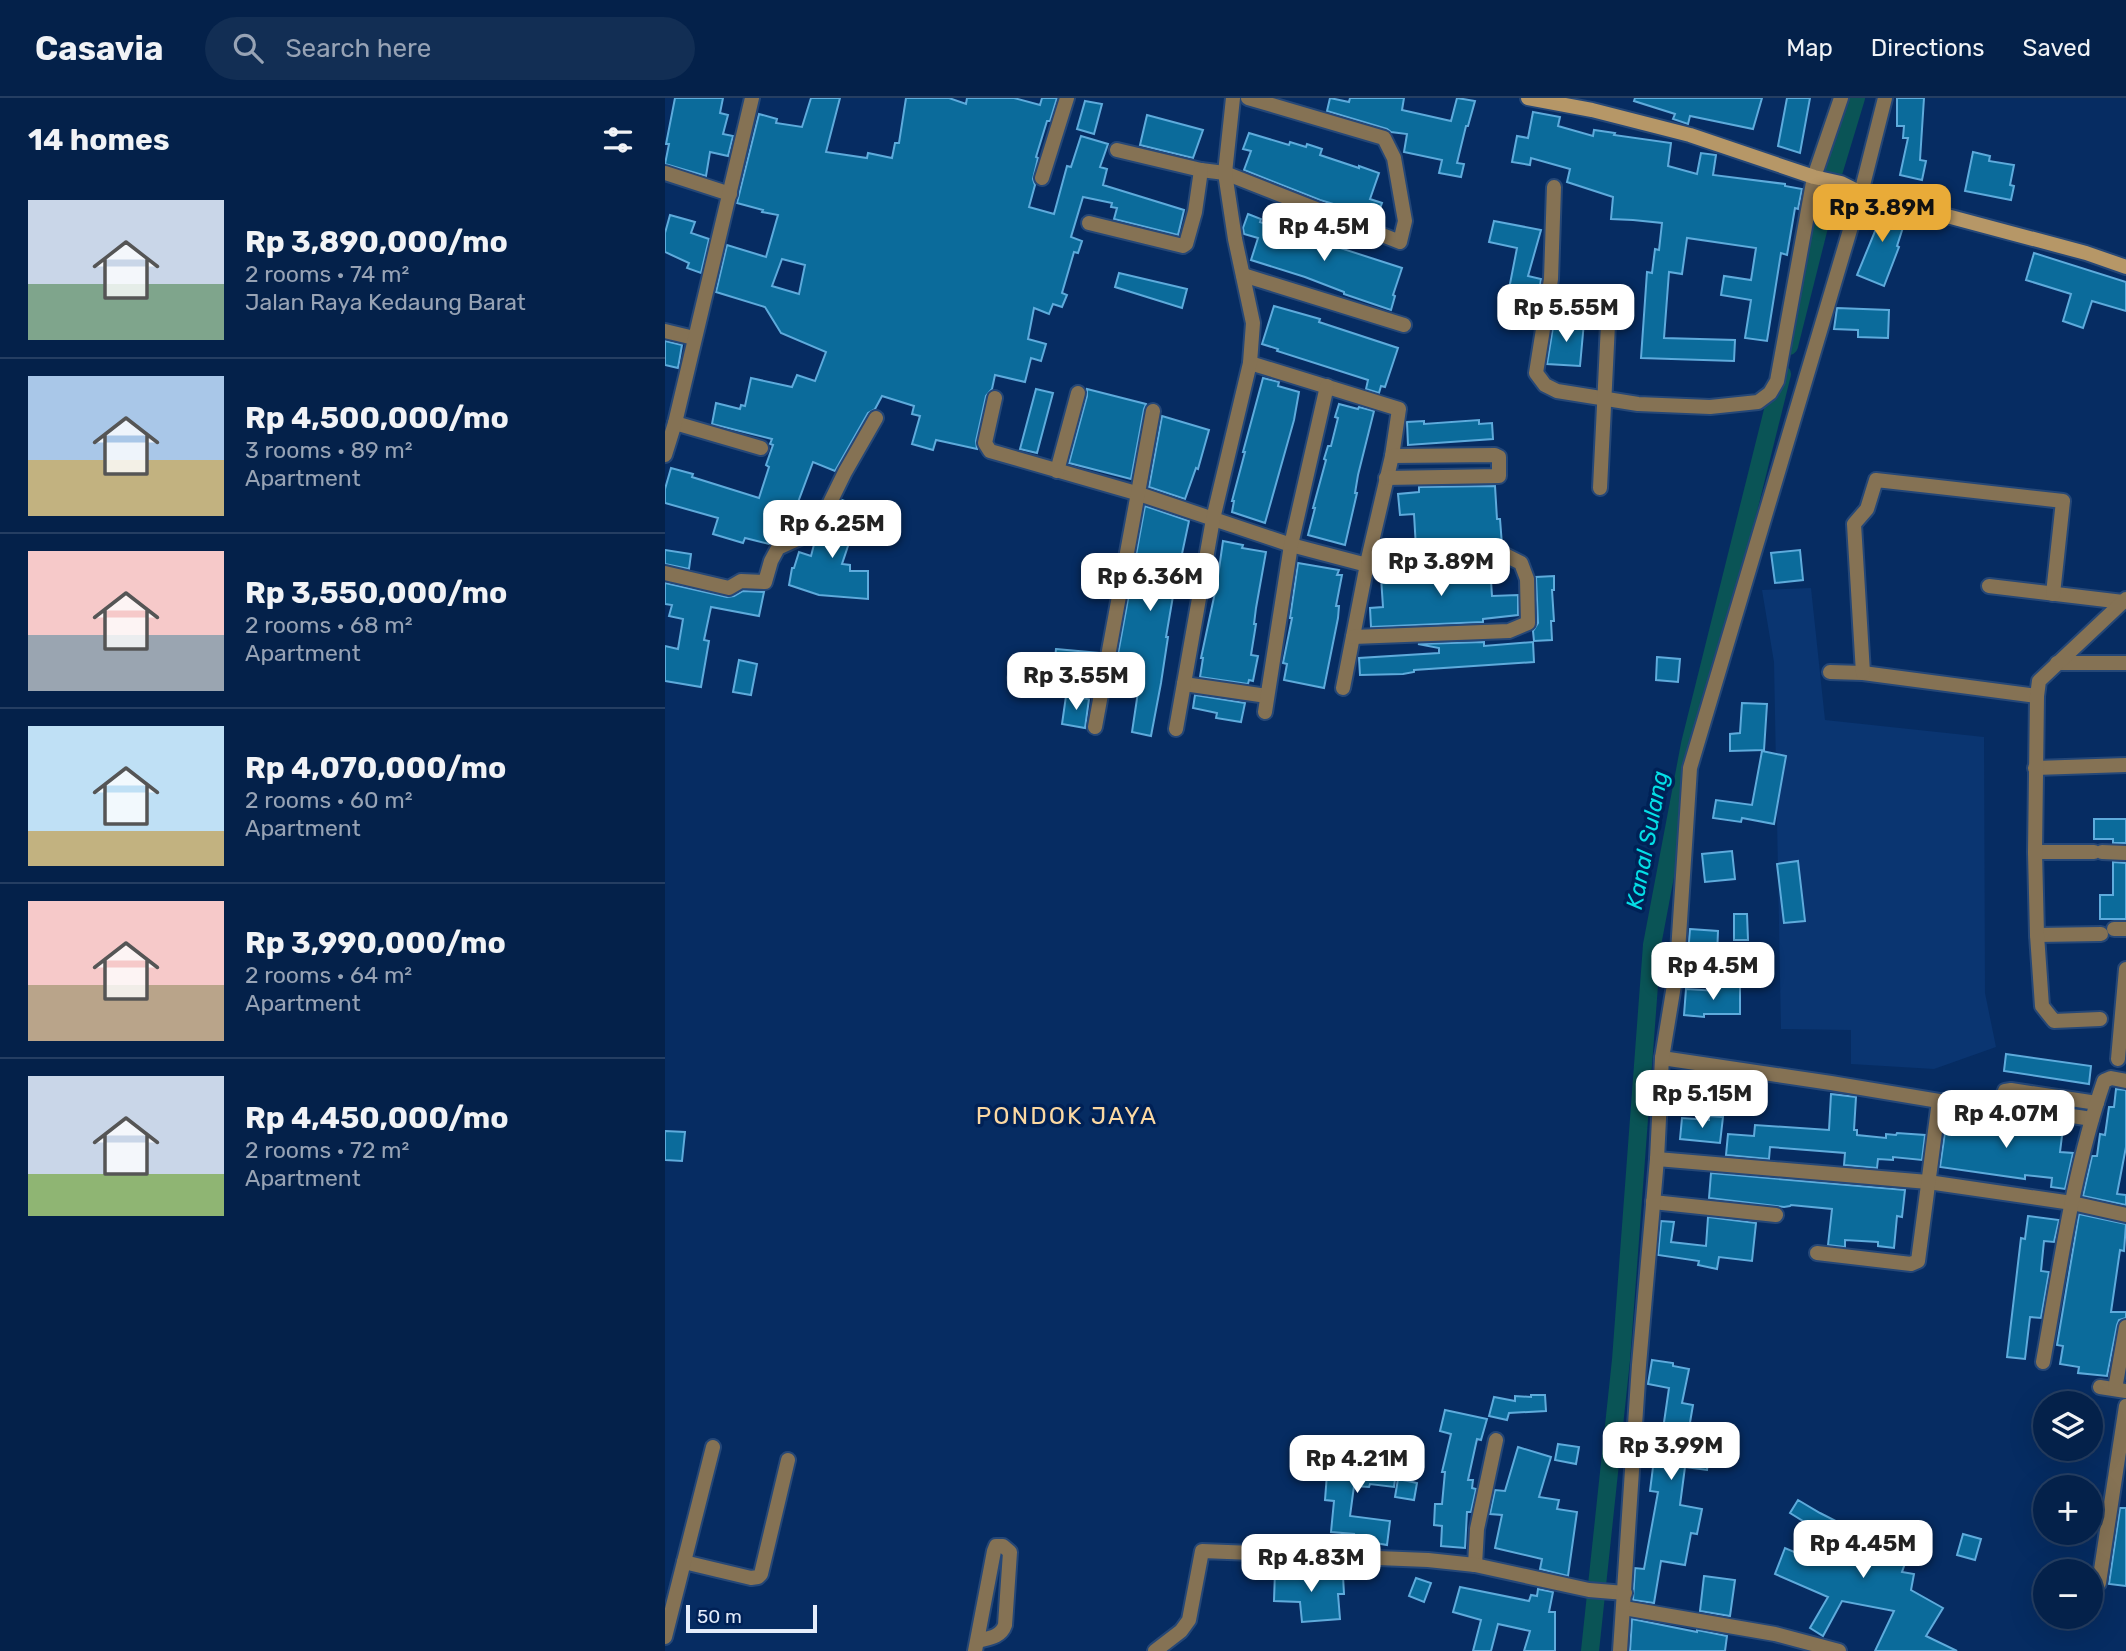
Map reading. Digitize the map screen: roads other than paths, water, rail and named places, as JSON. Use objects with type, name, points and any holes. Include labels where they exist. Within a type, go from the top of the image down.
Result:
[{"type":"street","points":[[665,455],[711,279],[752,98]]},
{"type":"street","points":[[1042,178],[1066,98]]},
{"type":"street","points":[[1117,150],[1225,173],[1400,242],[1405,221],[1394,158],[1384,138],[1248,98]]},
{"type":"street","points":[[1528,98],[1592,110],[1690,135],[1861,193],[2086,253],[2126,267]]},
{"type":"street","points":[[1554,187],[1551,279],[1536,373],[1545,385],[1557,391],[1638,404],[1710,407],[1758,402],[1770,393],[1777,381],[1825,180],[1841,98]]},
{"type":"street","points":[[1620,1651],[1639,1365],[1657,1159],[1662,1058],[1677,967],[1690,768],[1861,193],[1885,98]]},
{"type":"street","points":[[1176,729],[1213,519],[1250,363],[1253,323],[1225,173],[1228,100]]},
{"type":"street","points":[[1089,223],[1183,246],[1186,244],[1195,212],[1201,170]]},
{"type":"street","points":[[665,173],[730,194]]},
{"type":"street","points":[[1243,275],[1404,325]]},
{"type":"street","points":[[1600,488],[1608,324]]},
{"type":"street","points":[[665,331],[694,338]]},
{"type":"street","points":[[1250,363],[1399,409],[1392,456],[1367,562],[1343,688]]},
{"type":"street","points":[[1265,712],[1291,545],[1327,386]]},
{"type":"street","points":[[1056,471],[1078,393]]},
{"type":"street","points":[[995,398],[985,443],[988,450],[1136,493],[1291,545],[1367,562],[1505,555],[1521,564],[1527,579],[1528,623],[1509,631],[1353,636]]},
{"type":"street","points":[[1095,727],[1153,411]]},
{"type":"street","points":[[665,573],[729,588],[741,581],[765,582],[778,548],[802,537],[821,520],[876,418]]},
{"type":"street","points":[[675,423],[761,448]]},
{"type":"street","points":[[1386,478],[1499,476],[1499,457],[1495,455],[1392,456]]},
{"type":"street","points":[[1863,673],[1854,524],[1867,509],[1876,480],[2063,500],[2053,594]]},
{"type":"street","points":[[1989,586],[2125,601]]},
{"type":"street","points":[[2100,1019],[2054,1020],[2042,1006],[2035,852],[2036,696],[2039,681],[2125,601]]},
{"type":"street","points":[[2057,663],[2126,663]]},
{"type":"street","points":[[1830,673],[1863,673],[2036,696]]},
{"type":"street","points":[[1015,678],[1101,691]]},
{"type":"street","points":[[1184,684],[1267,696]]},
{"type":"street","points":[[2035,768],[2126,765]]},
{"type":"street","points":[[2035,852],[2126,853]]},
{"type":"street","points":[[2037,935],[2114,931]]},
{"type":"street","points":[[1677,967],[1762,972]]},
{"type":"street","points":[[2118,1059],[2126,968]]},
{"type":"street","points":[[1662,1058],[1939,1101],[1999,1105],[2092,1119]]},
{"type":"street","points":[[2043,1362],[2072,1203],[2097,1102],[2104,1081],[2111,1078],[2126,1081]]},
{"type":"street","points":[[1999,1105],[2005,1091],[2011,1090],[2097,1102]]},
{"type":"street","points":[[1817,1252],[1911,1264],[1917,1261],[1939,1101]]},
{"type":"street","points":[[1657,1159],[1928,1182],[2072,1203],[2126,1215]]},
{"type":"street","points":[[1653,1202],[1776,1215]]},
{"type":"street","points":[[2100,1387],[2121,1390],[2126,1327]]},
{"type":"street","points":[[2103,1559],[2126,1406]]},
{"type":"street","points":[[1475,1565],[1477,1529],[1496,1440]]},
{"type":"street","points":[[665,1637],[713,1447]]},
{"type":"street","points":[[684,1562],[751,1578],[758,1577],[761,1574],[788,1460]]},
{"type":"street","points":[[996,1546],[1003,1546],[1010,1552],[1005,1625],[998,1635],[976,1646],[994,1551],[996,1546]]},
{"type":"street","points":[[1155,1651],[1181,1631],[1189,1620],[1202,1551],[1428,1560],[1475,1565],[1839,1651]]},
{"type":"waterway","name":"Kanal Sulang","points":[[1789,346],[1829,187],[1856,98]]},
{"type":"waterway","name":"Kanal Sulang","points":[[1590,1651],[1621,1360],[1652,945],[1690,744],[1782,374]]},
{"type":"district","name":"PONDOK JAYA","points":[[1067,1116]]}]
